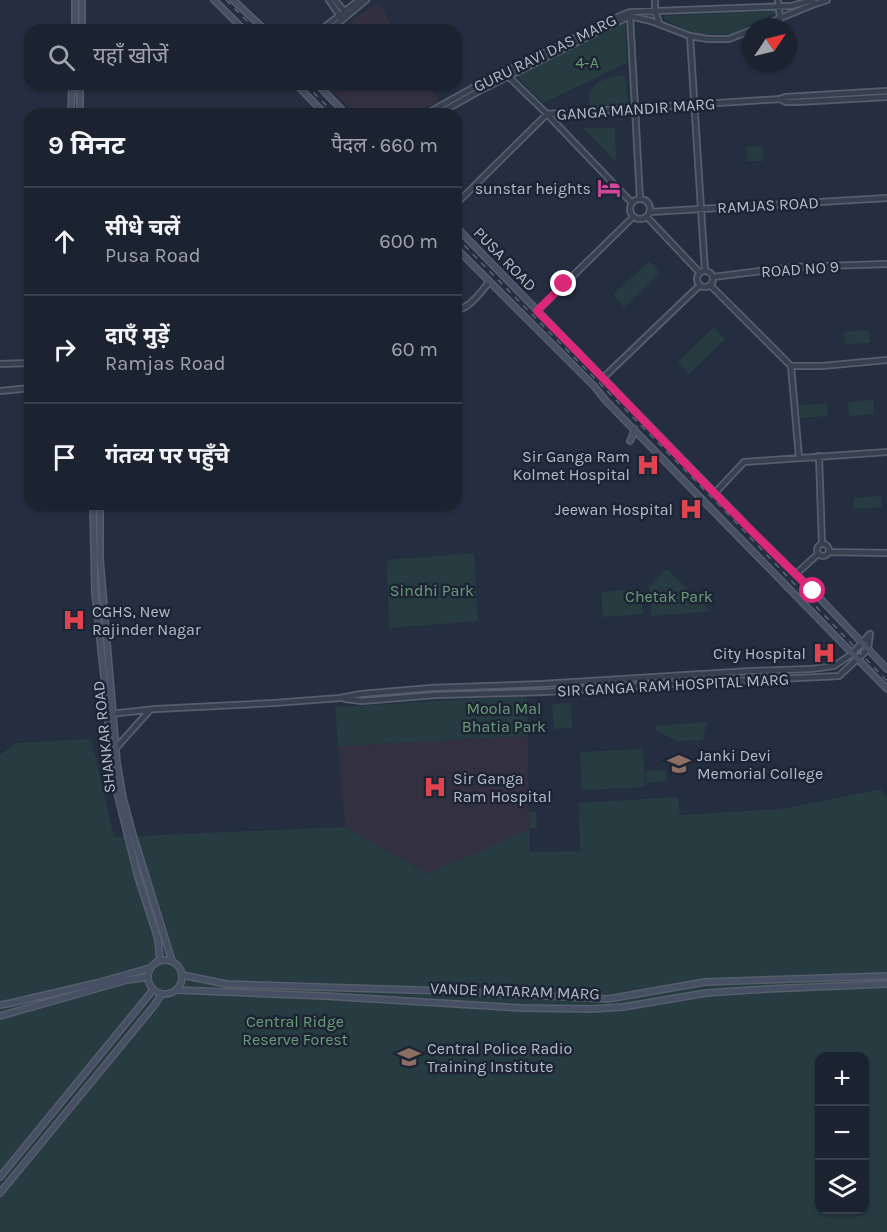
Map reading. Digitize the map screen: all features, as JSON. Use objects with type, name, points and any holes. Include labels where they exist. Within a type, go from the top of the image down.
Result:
[{"type":"main road","points":[[75,0],[75,24]]},
{"type":"main road","points":[[82,0],[82,24]]},
{"type":"main road","points":[[214,0],[238,24]]},
{"type":"main road","points":[[233,0],[259,24]]},
{"type":"main road","points":[[71,108],[72,90]]},
{"type":"main road","points":[[80,108],[81,90]]},
{"type":"main road","points":[[302,90],[319,108]]},
{"type":"main road","points":[[323,90],[340,108]]},
{"type":"main road","name":"PUSA ROAD","points":[[462,234],[887,669]]},
{"type":"main road","name":"PUSA ROAD","points":[[462,254],[594,386],[606,402],[887,689]]},
{"type":"main road","points":[[630,441],[634,429]]},
{"type":"main road","name":"SHANKAR ROAD","points":[[93,510],[95,592],[123,798],[172,961]]},
{"type":"main road","name":"SHANKAR ROAD","points":[[100,510],[100,559],[110,714],[110,764],[138,877],[158,939],[160,960]]},
{"type":"main road","points":[[0,1005],[97,983],[150,968],[160,960],[172,961],[179,967],[182,975],[181,984],[170,994],[162,994],[153,990],[148,977],[150,968]]},
{"type":"main road","name":"VANDE MATARAM MARG","points":[[182,975],[226,984],[446,991],[597,999],[634,995],[705,982],[887,976]]},
{"type":"main road","points":[[0,1016],[127,980],[148,977]]},
{"type":"main road","points":[[705,982],[706,993]]},
{"type":"main road","name":"VANDE MATARAM MARG","points":[[176,990],[522,1008],[592,1009],[623,1007],[706,993],[767,988],[887,984]]},
{"type":"main road","points":[[0,1177],[153,990]]},
{"type":"main road","points":[[0,1193],[162,994]]},
{"type":"main road","points":[[634,995],[635,1004]]},
{"type":"street","points":[[329,0],[343,15]]},
{"type":"street","points":[[335,0],[343,15]]},
{"type":"street","points":[[335,24],[359,0]]},
{"type":"street","points":[[330,24],[366,0]]},
{"type":"street","points":[[655,0],[655,11],[659,23]]},
{"type":"street","points":[[778,0],[780,18]]},
{"type":"street","name":"GURU RAVI DAS MARG","points":[[437,108],[487,80],[630,12],[778,7],[813,0]]},
{"type":"street","points":[[782,18],[826,0]]},
{"type":"street","points":[[630,16],[640,199]]},
{"type":"street","name":"GURU RAVI DAS MARG","points":[[449,108],[508,76],[630,16],[659,23],[690,36],[723,40],[743,34]]},
{"type":"street","points":[[649,214],[702,272],[711,273],[713,282],[710,285],[706,287],[700,285],[697,279],[702,272],[701,209],[690,36]]},
{"type":"street","points":[[508,76],[632,203]]},
{"type":"street","name":"GANGA MANDIR MARG","points":[[462,198],[547,114],[887,91]]},
{"type":"street","name":"GANGA MANDIR MARG","points":[[780,99],[786,102],[797,102],[887,97]]},
{"type":"street","name":"RAMJAS ROAD","points":[[649,214],[887,198]]},
{"type":"street","points":[[640,199],[647,202],[650,207],[649,214],[640,220],[633,217],[630,210],[632,203],[640,199]]},
{"type":"street","points":[[537,311],[633,217]]},
{"type":"street","name":"ROAD NO 9","points":[[713,277],[793,267],[887,264]]},
{"type":"street","points":[[462,310],[489,282]]},
{"type":"street","points":[[603,378],[700,285]]},
{"type":"street","points":[[710,285],[791,366],[799,458]]},
{"type":"street","points":[[791,366],[822,366],[887,360]]},
{"type":"street","points":[[0,364],[24,363]]},
{"type":"street","points":[[0,392],[24,389]]},
{"type":"street","points":[[715,493],[744,462],[887,452]]},
{"type":"street","points":[[819,456],[822,544]]},
{"type":"street","points":[[822,544],[828,546],[829,552]]},
{"type":"street","points":[[818,554],[817,547],[822,544]]},
{"type":"street","points":[[818,554],[825,556],[829,552],[887,553]]},
{"type":"street","points":[[796,574],[818,554]]},
{"type":"street","points":[[852,654],[870,634],[868,649]]},
{"type":"street","name":"SIR GANGA RAM HOSPITAL MARG","points":[[340,698],[362,701],[436,695],[542,693],[838,676],[868,649]]},
{"type":"street","name":"SIR GANGA RAM HOSPITAL MARG","points":[[110,714],[274,704],[399,690],[811,669],[834,666],[852,654]]},
{"type":"street","points":[[650,677],[651,685]]},
{"type":"street","points":[[115,749],[150,710]]},
{"type":"shaded area","points":[[379,3],[391,24],[348,24]]},
{"type":"shaded area","points":[[332,90],[432,90],[439,101],[427,108],[349,108]]},
{"type":"shaded area","name":"Sir Ganga Ram Hospital","points":[[528,736],[529,829],[428,874],[345,827],[338,746]]},
{"type":"green space","points":[[775,11],[776,13],[766,18],[743,18],[743,29],[732,34],[693,34],[664,19],[664,16]]},
{"type":"green space","name":"4-A","points":[[625,23],[627,63],[543,103],[517,76]]},
{"type":"green space","points":[[625,75],[629,108],[590,109],[592,88],[605,80]]},
{"type":"green space","points":[[583,128],[615,128],[616,162]]},
{"type":"green space","points":[[762,146],[764,161],[747,161],[747,147]]},
{"type":"green space","points":[[649,261],[660,273],[624,307],[613,295]]},
{"type":"green space","points":[[714,327],[725,339],[689,374],[678,362]]},
{"type":"green space","points":[[869,330],[870,343],[845,344],[844,332]]},
{"type":"green space","points":[[873,400],[874,414],[849,416],[848,402]]},
{"type":"green space","points":[[827,404],[828,416],[800,418],[799,405]]},
{"type":"green space","points":[[881,496],[882,507],[854,509],[854,498]]},
{"type":"green space","name":"Sindhi Park","points":[[474,553],[478,621],[389,628],[387,560]]},
{"type":"green space","name":"Chetak Park","points":[[667,569],[711,611],[652,616],[649,587]]},
{"type":"green space","points":[[641,589],[643,614],[603,617],[601,592]]},
{"type":"green space","name":"Moola Mal Bhatia Park","points":[[527,696],[528,736],[338,746],[335,707]]},
{"type":"green space","points":[[571,703],[572,728],[554,729],[552,704]]},
{"type":"green space","points":[[707,722],[703,740],[678,741],[656,731],[655,726]]},
{"type":"green space","name":"Central Ridge Reserve Forest","points":[[91,739],[114,837],[345,827],[428,874],[529,829],[530,852],[580,851],[579,803],[678,797],[680,815],[782,809],[881,789],[887,797],[887,1232],[0,1232],[0,755],[16,743]]},
{"type":"green space","points":[[643,749],[645,787],[582,790],[580,752]]},
{"type":"green space","points":[[666,770],[666,781],[646,783],[646,771]]},
{"type":"green space","points":[[529,812],[536,812],[537,828],[529,829]]},
{"type":"railway","points":[[226,0],[250,24]]},
{"type":"railway","points":[[311,90],[329,108]]},
{"type":"railway","points":[[462,243],[723,509],[887,681]]},
{"type":"place","name":"sunstar heights","points":[[609,188]]},
{"type":"place","name":"Sir Ganga Ram Kolmet Hospital","points":[[648,465]]},
{"type":"place","name":"Jeewan Hospital","points":[[691,509]]},
{"type":"place","name":"CGHS, New Rajinder Nagar","points":[[74,620]]},
{"type":"place","name":"City Hospital","points":[[824,653]]},
{"type":"place","name":"Janki Devi Memorial College","points":[[679,764]]},
{"type":"place","name":"Sir Ganga Ram Hospital","points":[[435,787]]},
{"type":"place","name":"Central Police Radio Training Institute","points":[[409,1057]]},
{"type":"route","points":[[564,284],[537,311],[813,591]]}]
